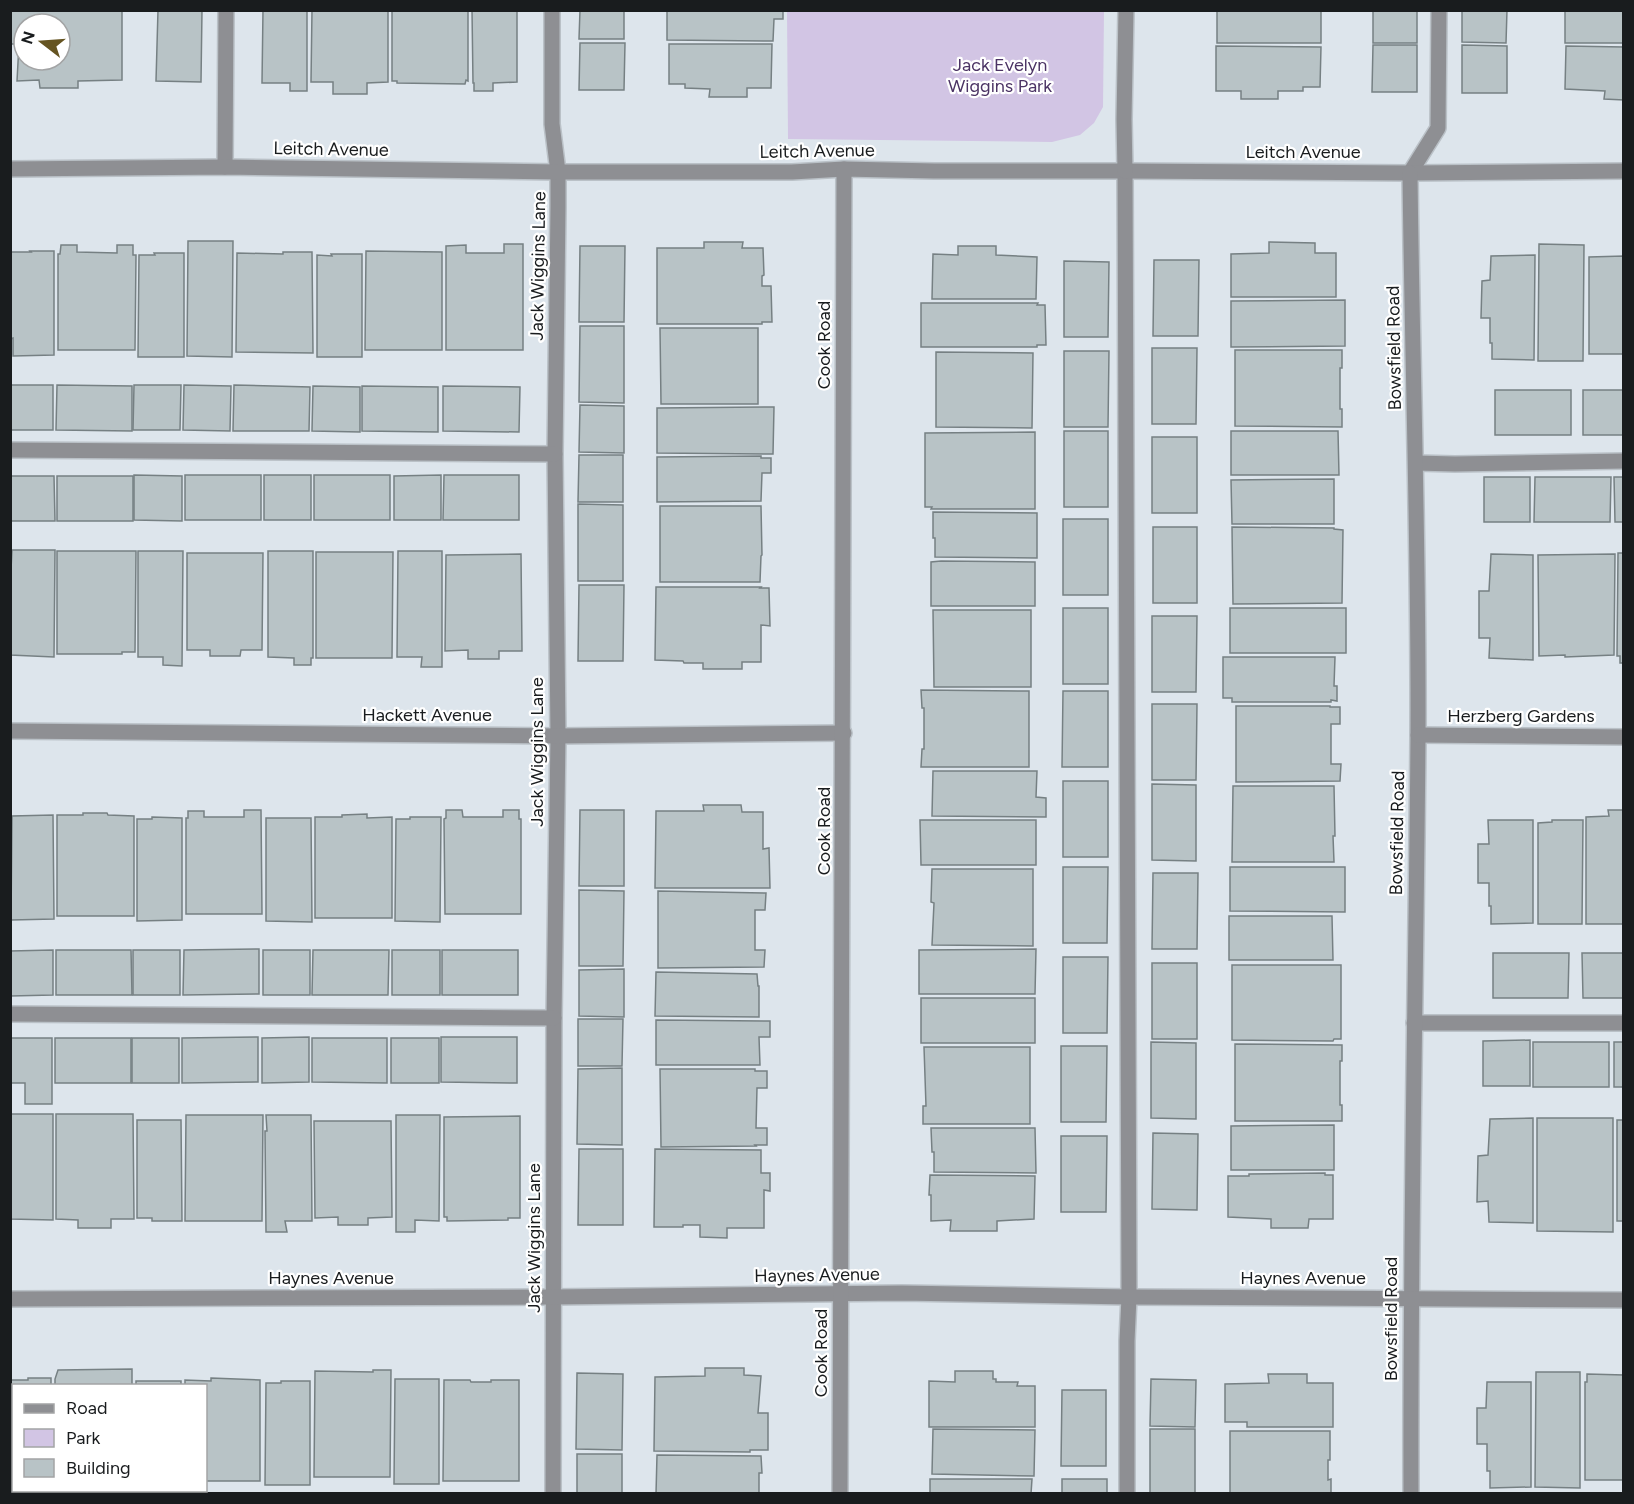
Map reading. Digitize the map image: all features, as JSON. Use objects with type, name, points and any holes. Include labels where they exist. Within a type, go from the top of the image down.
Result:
[{"type":"street","points":[[225,167],[226,10]]},
{"type":"street","name":"Jack Wiggins Lane","points":[[552,10],[552,124],[558,172],[555,454],[558,736],[554,1018],[553,1494]]},
{"type":"street","points":[[1126,10],[1124,119],[1129,1297],[1126,1494]]},
{"type":"street","points":[[1410,173],[1438,128],[1439,10]]},
{"type":"street","name":"Leitch Avenue","points":[[10,169],[225,167],[558,172],[792,172],[844,169],[1410,173],[1623,171]]},
{"type":"street","name":"Cook Road","points":[[840,1494],[844,169]]},
{"type":"street","name":"Bowsfield Road","points":[[1410,173],[1416,463],[1418,735],[1410,1299],[1410,1494]]},
{"type":"street","points":[[10,450],[555,454]]},
{"type":"street","points":[[1416,463],[1623,461]]},
{"type":"street","name":"Hackett Avenue","points":[[10,731],[558,736],[844,734]]},
{"type":"street","name":"Herzberg Gardens","points":[[1418,735],[1623,736]]},
{"type":"street","points":[[10,1014],[554,1018]]},
{"type":"street","points":[[1414,1023],[1623,1023]]},
{"type":"street","name":"Haynes Avenue","points":[[10,1299],[902,1293],[1623,1300]]},
{"type":"green space","name":"Jack Evelyn Wiggins Park","points":[[787,11],[1104,11],[1103,107],[1094,123],[1080,135],[1052,142],[788,139]]},
{"type":"building","points":[[10,10],[122,10],[122,80],[78,81],[78,88],[40,88],[39,80],[17,81],[17,72],[72,72],[72,12],[12,12],[12,44],[10,44]]},
{"type":"building","points":[[158,10],[202,10],[201,82],[156,81]]},
{"type":"building","points":[[263,10],[307,10],[307,91],[290,91],[290,83],[262,83]]},
{"type":"building","points":[[312,10],[388,10],[388,82],[367,83],[367,94],[333,94],[333,82],[311,82]]},
{"type":"building","points":[[392,10],[468,10],[468,81],[466,80],[465,84],[392,81]]},
{"type":"building","points":[[472,10],[517,10],[517,82],[493,83],[493,91],[474,91]]},
{"type":"building","points":[[580,10],[624,10],[624,39],[579,39]]},
{"type":"building","points":[[667,10],[783,10],[783,19],[774,19],[773,41],[667,40]]},
{"type":"building","points":[[1219,10],[1321,10],[1321,43],[1217,43],[1217,12]]},
{"type":"building","points":[[1373,10],[1417,10],[1417,43],[1373,43]]},
{"type":"building","points":[[1462,10],[1507,10],[1506,43],[1462,42]]},
{"type":"building","points":[[1565,10],[1624,10],[1624,43],[1565,43]]},
{"type":"building","points":[[580,43],[625,43],[624,90],[579,90]]},
{"type":"building","points":[[669,44],[772,44],[771,88],[747,88],[747,97],[709,97],[710,89],[685,88],[685,84],[669,84]]},
{"type":"building","points":[[1373,45],[1417,45],[1417,92],[1372,92]]},
{"type":"building","points":[[1462,45],[1507,46],[1507,93],[1462,93]]},
{"type":"building","points":[[1216,46],[1321,47],[1320,87],[1303,87],[1303,91],[1278,91],[1278,99],[1241,99],[1241,91],[1216,91]]},
{"type":"building","points":[[1566,46],[1624,47],[1624,100],[1604,99],[1605,91],[1565,89]]},
{"type":"building","points":[[188,241],[233,241],[232,357],[187,356]]},
{"type":"building","points":[[704,242],[743,242],[742,248],[763,248],[762,286],[771,286],[772,322],[762,322],[762,324],[657,324],[657,248],[704,248]]},
{"type":"building","points":[[1269,242],[1315,243],[1315,253],[1336,253],[1336,297],[1231,297],[1231,254],[1269,253]]},
{"type":"building","points":[[504,244],[523,244],[523,350],[446,350],[446,246],[466,245],[466,253],[504,253]]},
{"type":"building","points":[[1539,244],[1584,245],[1583,361],[1538,361]]},
{"type":"building","points":[[61,245],[77,245],[77,252],[117,253],[117,245],[133,245],[133,255],[136,255],[135,350],[58,350],[58,254],[60,254]]},
{"type":"building","points":[[580,246],[625,246],[624,322],[579,322]]},
{"type":"building","points":[[958,246],[996,246],[996,255],[1037,257],[1036,299],[932,299],[933,254],[958,255]]},
{"type":"building","points":[[54,251],[54,355],[13,356],[13,338],[10,339],[10,252]]},
{"type":"building","points":[[366,251],[442,252],[442,350],[365,350]]},
{"type":"building","points":[[283,252],[312,252],[313,353],[236,352],[237,253],[283,254]]},
{"type":"building","points":[[154,253],[184,253],[184,357],[138,357],[139,255],[155,255]]},
{"type":"building","points":[[331,254],[362,254],[362,357],[317,357],[317,255],[332,256]]},
{"type":"building","points":[[1535,255],[1534,360],[1492,359],[1490,318],[1481,318],[1482,281],[1490,280],[1491,256]]},
{"type":"building","points":[[1624,256],[1624,354],[1589,354],[1589,257]]},
{"type":"building","points":[[1154,260],[1199,260],[1198,336],[1153,336]]},
{"type":"building","points":[[1064,261],[1109,262],[1108,337],[1064,337]]},
{"type":"building","points":[[1345,300],[1345,346],[1231,347],[1231,301]]},
{"type":"building","points":[[921,303],[1038,303],[1037,305],[1045,305],[1046,345],[1037,345],[1037,347],[921,347]]},
{"type":"building","points":[[580,326],[624,326],[624,403],[579,402]]},
{"type":"building","points":[[660,328],[758,328],[758,404],[661,404]]},
{"type":"building","points":[[1152,348],[1197,348],[1196,424],[1152,424]]},
{"type":"building","points":[[1235,350],[1342,350],[1340,409],[1342,409],[1342,427],[1235,426]]},
{"type":"building","points":[[1064,351],[1109,351],[1108,427],[1064,427]]},
{"type":"building","points":[[936,352],[1033,353],[1032,428],[936,427]]},
{"type":"building","points":[[10,385],[53,385],[53,430],[10,430]]},
{"type":"building","points":[[57,385],[132,386],[132,431],[56,430]]},
{"type":"building","points":[[134,385],[181,385],[180,430],[133,430]]},
{"type":"building","points":[[184,385],[231,386],[230,431],[183,430]]},
{"type":"building","points":[[234,385],[310,387],[309,431],[233,431]]},
{"type":"building","points":[[313,386],[360,387],[360,432],[312,431]]},
{"type":"building","points":[[362,386],[438,387],[438,432],[362,431]]},
{"type":"building","points":[[443,386],[520,387],[519,432],[443,431]]},
{"type":"building","points":[[1495,390],[1571,390],[1571,435],[1495,435]]},
{"type":"building","points":[[1583,390],[1624,390],[1624,435],[1583,435]]},
{"type":"building","points":[[580,405],[624,406],[624,453],[579,452]]},
{"type":"building","points":[[774,407],[773,454],[657,453],[657,408]]},
{"type":"building","points":[[1064,431],[1108,431],[1108,507],[1064,507]]},
{"type":"building","points":[[1231,431],[1338,431],[1339,475],[1231,475]]},
{"type":"building","points":[[1035,432],[1035,509],[931,509],[932,507],[925,507],[925,433]]},
{"type":"building","points":[[1152,437],[1197,437],[1197,513],[1152,513]]},
{"type":"building","points":[[579,455],[623,455],[623,502],[578,502]]},
{"type":"building","points":[[761,456],[761,458],[771,458],[771,473],[762,473],[761,501],[657,502],[657,457]]},
{"type":"building","points":[[134,475],[182,476],[182,521],[134,520]]},
{"type":"building","points":[[185,475],[261,475],[261,520],[185,520]]},
{"type":"building","points":[[264,475],[311,475],[311,520],[264,520]]},
{"type":"building","points":[[314,475],[390,475],[390,520],[314,520]]},
{"type":"building","points":[[441,475],[441,520],[394,520],[394,476]]},
{"type":"building","points":[[444,475],[519,475],[519,520],[443,520]]},
{"type":"building","points":[[10,476],[54,476],[55,521],[10,521]]},
{"type":"building","points":[[57,476],[133,476],[133,521],[57,521]]},
{"type":"building","points":[[1484,477],[1530,477],[1530,522],[1484,522]]},
{"type":"building","points":[[1535,477],[1611,477],[1610,522],[1534,522]]},
{"type":"building","points":[[1614,477],[1624,477],[1624,522],[1615,522]]},
{"type":"building","points":[[1334,479],[1334,524],[1232,524],[1231,480]]},
{"type":"building","points":[[578,504],[623,505],[623,581],[578,581]]},
{"type":"building","points":[[660,506],[761,506],[760,582],[660,582]]},
{"type":"building","points":[[933,512],[1037,513],[1037,558],[935,557]]},
{"type":"building","points":[[1063,519],[1108,519],[1108,595],[1063,595]]},
{"type":"building","points":[[1153,527],[1197,527],[1197,603],[1153,603]]},
{"type":"building","points":[[1232,527],[1343,530],[1342,603],[1233,604]]},
{"type":"building","points":[[12,550],[55,550],[54,657],[10,655]]},
{"type":"building","points":[[57,551],[136,551],[135,652],[57,654]]},
{"type":"building","points":[[138,551],[183,551],[182,666],[163,665],[163,657],[138,657]]},
{"type":"building","points":[[268,551],[313,551],[313,658],[311,658],[311,665],[294,665],[294,658],[268,657]]},
{"type":"building","points":[[398,551],[442,551],[442,667],[421,667],[422,657],[397,657]]},
{"type":"building","points":[[316,552],[393,552],[392,658],[316,658]]},
{"type":"building","points":[[187,553],[263,553],[262,650],[241,650],[240,656],[210,656],[210,650],[187,650]]},
{"type":"building","points":[[1618,553],[1624,553],[1624,663],[1620,663],[1620,656],[1617,656]]},
{"type":"building","points":[[521,554],[522,651],[499,651],[499,659],[468,659],[468,650],[445,651],[446,555]]},
{"type":"building","points":[[1491,554],[1533,555],[1533,660],[1489,658],[1490,638],[1479,638],[1479,591],[1489,591]]},
{"type":"building","points":[[1615,554],[1614,655],[1539,656],[1538,555]]},
{"type":"building","points":[[931,562],[1035,562],[1035,606],[931,606]]},
{"type":"building","points":[[579,585],[624,585],[623,661],[578,661]]},
{"type":"building","points":[[656,587],[769,588],[770,626],[761,625],[761,662],[742,662],[742,669],[703,669],[703,663],[655,660]]},
{"type":"building","points":[[1063,608],[1108,608],[1108,684],[1063,684]]},
{"type":"building","points":[[1230,608],[1346,608],[1346,653],[1230,653]]},
{"type":"building","points":[[933,610],[1031,610],[1031,687],[934,687]]},
{"type":"building","points":[[1152,616],[1197,616],[1196,692],[1152,692]]},
{"type":"building","points":[[1223,657],[1335,657],[1334,686],[1337,686],[1337,701],[1232,702],[1232,698],[1223,698]]},
{"type":"building","points":[[921,690],[1029,691],[1029,767],[921,767],[922,749],[924,749],[924,708],[922,708]]},
{"type":"building","points":[[1063,691],[1108,691],[1108,767],[1062,767]]},
{"type":"building","points":[[1152,704],[1197,704],[1196,780],[1152,780]]},
{"type":"building","points":[[1236,706],[1340,707],[1340,724],[1331,724],[1331,764],[1341,764],[1340,781],[1236,782]]},
{"type":"building","points":[[933,771],[1037,771],[1036,797],[1046,798],[1046,817],[932,816]]},
{"type":"building","points":[[1063,781],[1108,781],[1108,857],[1063,857]]},
{"type":"building","points":[[1152,784],[1196,785],[1196,861],[1152,860]]},
{"type":"building","points":[[1233,786],[1334,786],[1334,862],[1232,862]]},
{"type":"building","points":[[703,805],[741,805],[742,812],[763,812],[763,849],[769,848],[770,888],[655,888],[656,811],[704,811]]},
{"type":"building","points":[[244,810],[261,810],[262,914],[186,914],[186,818],[188,818],[188,811],[204,811],[204,817],[244,817]]},
{"type":"building","points":[[446,810],[462,810],[463,817],[503,817],[503,810],[519,810],[519,819],[521,819],[521,914],[445,914],[444,819]]},
{"type":"building","points":[[580,810],[624,810],[624,886],[579,886]]},
{"type":"building","points":[[1608,810],[1624,810],[1624,924],[1586,924],[1586,817],[1609,816]]},
{"type":"building","points":[[83,813],[134,816],[134,916],[57,916],[57,815],[83,815]]},
{"type":"building","points":[[367,814],[367,818],[392,817],[392,918],[315,918],[315,817]]},
{"type":"building","points":[[53,815],[54,919],[11,920],[12,816]]},
{"type":"building","points":[[152,817],[182,818],[182,920],[137,921],[137,819],[152,819]]},
{"type":"building","points":[[410,817],[441,817],[440,922],[395,921],[396,819],[410,819]]},
{"type":"building","points":[[266,818],[311,818],[312,922],[266,921]]},
{"type":"building","points":[[920,820],[1036,820],[1036,865],[921,865]]},
{"type":"building","points":[[1488,820],[1533,820],[1533,923],[1491,924],[1489,883],[1478,883],[1478,844],[1489,844]]},
{"type":"building","points":[[1552,820],[1583,820],[1582,924],[1538,924],[1538,823],[1552,822]]},
{"type":"building","points":[[1063,867],[1108,867],[1107,943],[1063,943]]},
{"type":"building","points":[[1230,867],[1345,867],[1345,912],[1230,911]]},
{"type":"building","points":[[932,869],[1033,869],[1033,946],[932,945],[934,903],[931,902]]},
{"type":"building","points":[[1153,873],[1198,873],[1197,949],[1152,949]]},
{"type":"building","points":[[579,890],[624,891],[623,966],[579,966]]},
{"type":"building","points":[[658,891],[766,893],[765,910],[755,910],[755,950],[765,950],[764,967],[658,968]]},
{"type":"building","points":[[1229,916],[1332,916],[1333,960],[1229,960]]},
{"type":"building","points":[[259,949],[259,994],[183,995],[184,950]]},
{"type":"building","points":[[1036,949],[1035,994],[919,994],[919,950]]},
{"type":"building","points":[[53,950],[53,995],[10,996],[10,951]]},
{"type":"building","points":[[56,950],[131,950],[132,995],[56,995]]},
{"type":"building","points":[[133,950],[180,950],[180,995],[133,995]]},
{"type":"building","points":[[263,950],[310,950],[310,995],[263,995]]},
{"type":"building","points":[[313,950],[389,950],[388,995],[312,995]]},
{"type":"building","points":[[392,950],[440,950],[440,995],[392,995]]},
{"type":"building","points":[[442,950],[518,950],[518,995],[442,995]]},
{"type":"building","points":[[1493,953],[1569,953],[1568,998],[1493,998]]},
{"type":"building","points":[[1582,953],[1624,953],[1624,998],[1583,998]]},
{"type":"building","points":[[1063,957],[1108,957],[1107,1033],[1063,1033]]},
{"type":"building","points":[[1152,963],[1197,963],[1197,1039],[1152,1039]]},
{"type":"building","points":[[1232,965],[1341,965],[1341,1039],[1333,1041],[1232,1040]]},
{"type":"building","points":[[624,969],[624,1017],[579,1016],[579,970]]},
{"type":"building","points":[[656,972],[757,974],[759,1017],[655,1016]]},
{"type":"building","points":[[921,998],[1035,998],[1035,1043],[921,1043]]},
{"type":"building","points":[[578,1019],[623,1019],[622,1066],[578,1066]]},
{"type":"building","points":[[656,1020],[770,1021],[770,1037],[759,1037],[760,1065],[656,1065]]},
{"type":"building","points":[[258,1037],[258,1082],[182,1083],[182,1038]]},
{"type":"building","points":[[309,1037],[309,1082],[262,1083],[262,1038]]},
{"type":"building","points":[[441,1037],[517,1037],[517,1083],[441,1082]]},
{"type":"building","points":[[10,1038],[52,1038],[52,1104],[25,1104],[25,1083],[10,1083]]},
{"type":"building","points":[[55,1038],[131,1038],[131,1083],[55,1083]]},
{"type":"building","points":[[132,1038],[179,1038],[179,1083],[132,1083]]},
{"type":"building","points":[[312,1038],[387,1038],[387,1083],[312,1082]]},
{"type":"building","points":[[391,1038],[439,1038],[439,1083],[391,1083]]},
{"type":"building","points":[[1530,1040],[1530,1086],[1483,1086],[1483,1041]]},
{"type":"building","points":[[1151,1042],[1196,1043],[1196,1119],[1151,1118]]},
{"type":"building","points":[[1533,1042],[1609,1042],[1609,1087],[1533,1087]]},
{"type":"building","points":[[1614,1042],[1624,1042],[1624,1087],[1614,1087]]},
{"type":"building","points":[[1235,1044],[1342,1045],[1340,1105],[1342,1105],[1342,1121],[1235,1121]]},
{"type":"building","points":[[1061,1046],[1107,1046],[1106,1122],[1061,1122]]},
{"type":"building","points":[[924,1047],[1030,1047],[1030,1124],[923,1124],[923,1106],[926,1106]]},
{"type":"building","points":[[622,1068],[622,1145],[577,1144],[578,1069]]},
{"type":"building","points":[[660,1069],[767,1071],[767,1088],[757,1088],[756,1128],[767,1128],[767,1145],[661,1147]]},
{"type":"building","points":[[11,1114],[53,1114],[53,1220],[10,1219]]},
{"type":"building","points":[[56,1114],[133,1114],[134,1219],[111,1219],[111,1228],[78,1228],[78,1220],[56,1219]]},
{"type":"building","points":[[186,1115],[263,1115],[262,1221],[185,1221]]},
{"type":"building","points":[[266,1115],[311,1115],[312,1221],[285,1221],[287,1232],[266,1232]]},
{"type":"building","points":[[396,1115],[440,1115],[439,1221],[415,1220],[415,1232],[396,1232]]},
{"type":"building","points":[[520,1116],[520,1218],[447,1221],[447,1217],[444,1217],[444,1117]]},
{"type":"building","points":[[1533,1118],[1533,1223],[1489,1222],[1488,1201],[1477,1202],[1478,1156],[1488,1155],[1490,1119]]},
{"type":"building","points":[[1537,1118],[1613,1118],[1613,1232],[1537,1231]]},
{"type":"building","points":[[137,1120],[181,1120],[182,1221],[152,1221],[152,1218],[137,1218]]},
{"type":"building","points":[[1617,1120],[1624,1120],[1624,1221],[1617,1221]]},
{"type":"building","points":[[314,1121],[391,1121],[392,1217],[368,1218],[368,1225],[338,1225],[338,1217],[315,1218]]},
{"type":"building","points":[[1334,1125],[1334,1170],[1231,1170],[1231,1126]]},
{"type":"building","points":[[931,1128],[1035,1128],[1036,1173],[934,1172]]},
{"type":"building","points":[[1153,1133],[1198,1134],[1197,1210],[1152,1209]]},
{"type":"building","points":[[1061,1136],[1107,1136],[1106,1212],[1061,1212]]},
{"type":"building","points":[[579,1149],[623,1149],[623,1225],[578,1225]]},
{"type":"building","points":[[655,1149],[761,1150],[761,1173],[770,1173],[770,1191],[764,1190],[764,1228],[727,1228],[727,1238],[700,1237],[700,1225],[654,1227]]},
{"type":"building","points":[[1325,1173],[1325,1175],[1333,1175],[1333,1219],[1309,1219],[1308,1228],[1271,1228],[1271,1219],[1228,1217],[1228,1176]]},
{"type":"building","points":[[930,1175],[1035,1176],[1034,1219],[997,1221],[997,1231],[950,1231],[951,1220],[931,1221]]},
{"type":"building","points":[[705,1368],[744,1368],[744,1375],[761,1376],[758,1413],[768,1413],[768,1450],[750,1450],[750,1452],[654,1451],[655,1377],[705,1376]]},
{"type":"building","points":[[132,1369],[132,1384],[55,1384],[58,1370]]},
{"type":"building","points":[[373,1370],[391,1370],[390,1477],[314,1477],[315,1371],[373,1372]]},
{"type":"building","points":[[955,1371],[993,1371],[993,1379],[996,1379],[996,1382],[1018,1382],[1017,1386],[1035,1386],[1035,1427],[929,1427],[929,1381],[955,1382]]},
{"type":"building","points":[[1536,1372],[1580,1372],[1580,1488],[1535,1487]]},
{"type":"building","points":[[577,1373],[623,1374],[622,1450],[576,1449]]},
{"type":"building","points":[[1268,1374],[1307,1374],[1307,1383],[1333,1383],[1333,1427],[1247,1427],[1247,1422],[1225,1422],[1225,1384],[1269,1383]]},
{"type":"building","points":[[1587,1374],[1624,1375],[1624,1480],[1585,1480],[1585,1382],[1587,1382]]},
{"type":"building","points":[[28,1378],[51,1378],[51,1384],[12,1384],[12,1484],[10,1484],[10,1380],[28,1380]]},
{"type":"building","points":[[211,1378],[260,1380],[260,1481],[207,1481],[207,1384],[185,1384],[185,1380],[211,1381]]},
{"type":"building","points":[[395,1379],[439,1379],[439,1484],[394,1484]]},
{"type":"building","points":[[1151,1379],[1196,1380],[1195,1427],[1150,1426]]},
{"type":"building","points":[[444,1380],[491,1382],[491,1380],[519,1380],[519,1481],[443,1481]]},
{"type":"building","points":[[136,1381],[181,1381],[181,1384],[136,1384]]},
{"type":"building","points":[[281,1381],[310,1381],[310,1485],[265,1485],[266,1383],[281,1383]]},
{"type":"building","points":[[1487,1382],[1531,1382],[1531,1487],[1490,1488],[1490,1471],[1487,1471],[1487,1444],[1477,1444],[1477,1408],[1486,1408]]},
{"type":"building","points":[[1062,1390],[1106,1390],[1106,1466],[1061,1466]]},
{"type":"building","points":[[933,1429],[1035,1430],[1034,1476],[932,1474]]},
{"type":"building","points":[[1150,1429],[1195,1429],[1195,1494],[1150,1494]]},
{"type":"building","points":[[1230,1431],[1330,1431],[1328,1480],[1331,1479],[1331,1494],[1230,1494]]},
{"type":"building","points":[[577,1454],[622,1454],[622,1494],[577,1494]]},
{"type":"building","points":[[657,1455],[761,1456],[762,1473],[759,1473],[759,1493],[761,1494],[656,1494]]},
{"type":"building","points":[[930,1479],[1032,1479],[1031,1494],[930,1494]]},
{"type":"building","points":[[1062,1479],[1107,1479],[1107,1494],[1062,1494]]}]
